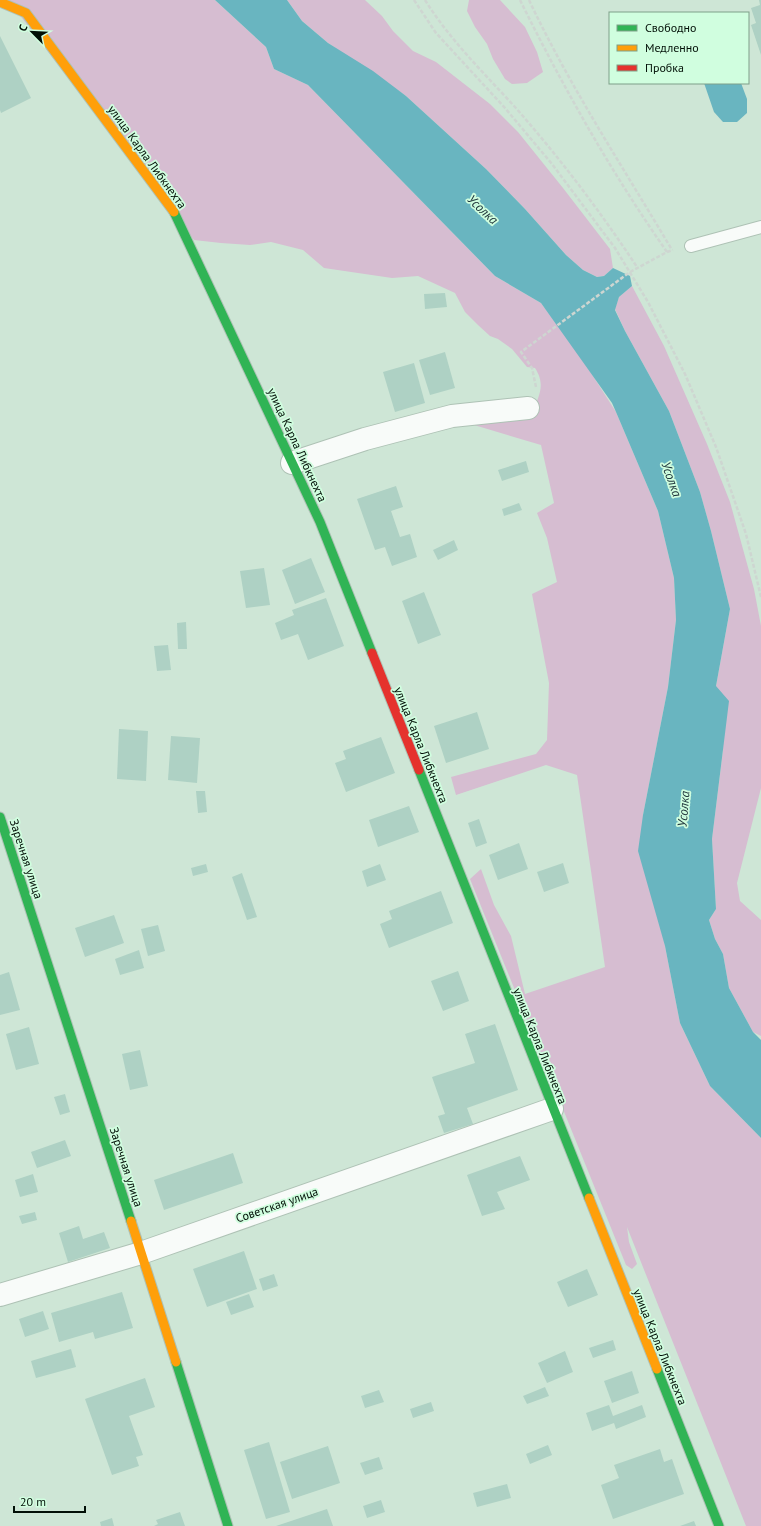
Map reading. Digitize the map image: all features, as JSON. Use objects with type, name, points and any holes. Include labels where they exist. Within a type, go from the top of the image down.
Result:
[{"type":"street","name":"улица Карла Либкнехта","points":[[0,2],[26,13],[172,207],[323,530],[719,1526]]},
{"type":"street","points":[[292,463],[365,439],[452,416],[528,408]]},
{"type":"street","name":"Заречная улица","points":[[0,817],[142,1253],[228,1526]]},
{"type":"street","name":"Советская улица","points":[[0,1295],[142,1253],[552,1109]]},
{"type":"lane","points":[[691,246],[761,226]]},
{"type":"path","points":[[414,0],[436,33],[505,108],[552,164],[614,248],[648,302],[685,374],[716,447],[746,534],[761,597]]},
{"type":"path","points":[[425,0],[439,23],[559,159],[592,202],[637,267]]},
{"type":"path","points":[[520,0],[570,98],[636,208],[667,252]]},
{"type":"path","points":[[529,0],[545,34],[579,97],[672,250]]},
{"type":"path","points":[[532,368],[521,352],[637,267],[672,250],[691,246]]},
{"type":"shaded area","points":[[8,0],[215,0],[266,47],[274,69],[308,85],[495,276],[541,303],[579,354],[616,412],[658,511],[674,578],[676,620],[668,687],[643,815],[665,946],[680,1023],[710,1086],[761,1138],[761,1526],[746,1526],[627,1227],[629,1242],[637,1264],[632,1269],[626,1265],[470,879],[481,869],[494,905],[511,936],[525,994],[605,967],[577,775],[546,765],[456,795],[451,777],[536,754],[547,740],[549,683],[532,594],[557,582],[547,538],[537,513],[554,503],[541,445],[464,422],[532,413],[541,385],[538,374],[535,368],[527,367],[512,349],[498,339],[490,336],[478,325],[465,312],[455,293],[418,276],[392,278],[324,268],[303,250],[271,242],[250,245],[194,240]]},
{"type":"shaded area","points":[[287,0],[365,0],[382,16],[393,31],[413,51],[436,62],[490,104],[518,132],[610,249],[613,268],[604,276],[597,277],[583,270],[566,255],[525,209],[486,169],[406,96],[328,43],[302,21]]},
{"type":"shaded area","points":[[469,0],[500,0],[525,27],[537,52],[543,72],[527,83],[512,84],[505,79],[493,59],[487,44],[475,27],[467,11]]},
{"type":"shaded area","points":[[632,286],[664,346],[707,444],[730,502],[754,589],[761,626],[761,788],[737,883],[740,901],[761,920],[761,1036],[753,1032],[729,988],[723,954],[715,939],[709,920],[716,909],[712,839],[723,750],[716,686],[730,609],[700,492],[669,411],[625,331],[615,309],[619,297]]},
{"type":"water","name":"Усолка","points":[[215,0],[287,0],[302,21],[328,43],[373,71],[406,96],[486,169],[525,209],[566,255],[583,270],[597,277],[604,276],[613,268],[630,276],[632,286],[619,297],[615,310],[669,411],[700,492],[730,609],[716,686],[729,701],[712,839],[716,909],[709,920],[715,939],[723,954],[729,988],[753,1032],[761,1040],[761,1138],[710,1086],[680,1023],[665,946],[638,851],[643,815],[668,687],[676,620],[674,578],[658,511],[612,403],[541,303],[495,276],[308,85],[274,69],[266,47]]},
{"type":"water","points":[[704,84],[741,84],[747,99],[747,113],[737,122],[723,122],[714,112]]},
{"type":"building","points":[[759,0],[761,0],[761,55],[751,25],[756,23],[751,8],[760,5]]},
{"type":"building","points":[[0,36],[31,98],[1,113],[0,110]]},
{"type":"building","points":[[445,293],[447,307],[425,309],[424,294]]},
{"type":"building","points":[[445,352],[455,388],[430,395],[419,360]]},
{"type":"building","points":[[414,363],[425,403],[395,412],[383,372]]},
{"type":"building","points":[[526,461],[529,472],[502,481],[498,470]]},
{"type":"building","points":[[396,486],[403,507],[391,511],[400,537],[410,534],[417,557],[392,566],[385,547],[375,550],[357,499]]},
{"type":"building","points":[[519,503],[522,510],[504,516],[502,509]]},
{"type":"building","points":[[454,540],[458,550],[438,560],[433,550]]},
{"type":"building","points":[[311,558],[325,592],[295,604],[282,570]]},
{"type":"building","points":[[264,568],[270,605],[246,608],[240,571]]},
{"type":"building","points":[[424,592],[441,635],[418,644],[402,601]]},
{"type":"building","points":[[326,598],[344,646],[308,660],[298,634],[281,640],[275,623],[294,615],[292,610]]},
{"type":"building","points":[[186,622],[187,649],[178,649],[177,623]]},
{"type":"building","points":[[168,645],[171,670],[157,671],[154,646]]},
{"type":"building","points":[[477,712],[489,749],[446,763],[434,726]]},
{"type":"building","points":[[119,729],[148,731],[146,781],[117,779]]},
{"type":"building","points":[[171,736],[200,738],[197,783],[168,780]]},
{"type":"building","points":[[381,737],[395,773],[346,792],[335,763],[346,759],[343,751]]},
{"type":"building","points":[[196,791],[205,791],[207,812],[198,813]]},
{"type":"building","points":[[409,806],[419,832],[378,847],[369,820]]},
{"type":"building","points":[[479,819],[487,843],[476,847],[468,823]]},
{"type":"building","points":[[519,843],[528,869],[498,880],[489,855]]},
{"type":"building","points":[[563,863],[569,883],[544,892],[537,872]]},
{"type":"building","points":[[206,864],[208,872],[193,876],[191,868]]},
{"type":"building","points":[[380,864],[386,880],[367,887],[362,871]]},
{"type":"building","points":[[242,873],[257,917],[247,920],[232,877]]},
{"type":"building","points":[[441,891],[453,923],[389,948],[380,924],[392,919],[389,911]]},
{"type":"building","points":[[114,915],[124,943],[85,957],[75,928]]},
{"type":"building","points":[[158,925],[165,951],[148,956],[141,929]]},
{"type":"building","points":[[139,950],[144,968],[120,975],[115,959]]},
{"type":"building","points":[[458,971],[469,1001],[443,1011],[431,981]]},
{"type":"building","points":[[9,972],[20,1010],[0,1015],[0,975]]},
{"type":"building","points":[[495,1024],[518,1090],[467,1108],[473,1124],[444,1133],[438,1116],[445,1114],[432,1077],[475,1063],[465,1034]]},
{"type":"building","points":[[29,1027],[39,1064],[16,1070],[6,1034]]},
{"type":"building","points":[[140,1050],[148,1086],[130,1090],[122,1054]]},
{"type":"building","points":[[65,1094],[70,1112],[60,1115],[54,1097]]},
{"type":"building","points":[[65,1140],[71,1156],[37,1168],[31,1152]]},
{"type":"building","points":[[233,1153],[243,1183],[164,1210],[154,1180]]},
{"type":"building","points":[[520,1156],[530,1180],[497,1192],[505,1209],[482,1216],[467,1175]]},
{"type":"building","points":[[33,1174],[38,1192],[20,1197],[15,1180]]},
{"type":"building","points":[[35,1212],[37,1220],[22,1224],[19,1216]]},
{"type":"building","points":[[79,1226],[83,1239],[104,1232],[110,1248],[68,1262],[59,1233]]},
{"type":"building","points":[[244,1251],[257,1289],[207,1307],[193,1269]]},
{"type":"building","points":[[587,1269],[598,1295],[568,1307],[557,1282]]},
{"type":"building","points":[[274,1274],[278,1286],[263,1291],[259,1279]]},
{"type":"building","points":[[122,1292],[133,1328],[95,1339],[93,1332],[59,1342],[51,1313]]},
{"type":"building","points":[[249,1294],[254,1307],[231,1315],[226,1302]]},
{"type":"building","points":[[43,1311],[49,1329],[25,1337],[19,1319]]},
{"type":"building","points":[[613,1340],[616,1350],[593,1358],[589,1348]]},
{"type":"building","points":[[71,1349],[76,1367],[36,1378],[31,1361]]},
{"type":"building","points":[[565,1351],[573,1372],[547,1383],[538,1363]]},
{"type":"building","points":[[632,1371],[639,1393],[612,1403],[604,1381]]},
{"type":"building","points":[[145,1378],[155,1407],[129,1416],[143,1455],[136,1457],[139,1466],[112,1475],[85,1399]]},
{"type":"building","points":[[545,1387],[549,1396],[527,1404],[523,1396]]},
{"type":"building","points":[[379,1390],[384,1402],[365,1408],[361,1396]]},
{"type":"building","points":[[431,1402],[434,1411],[413,1418],[410,1409]]},
{"type":"building","points":[[609,1405],[613,1416],[642,1405],[646,1417],[616,1429],[614,1423],[592,1431],[586,1413]]},
{"type":"building","points":[[269,1442],[290,1512],[266,1519],[244,1450]]},
{"type":"building","points":[[548,1445],[552,1455],[530,1464],[526,1454]]},
{"type":"building","points":[[328,1446],[340,1483],[292,1499],[280,1462]]},
{"type":"building","points":[[660,1449],[664,1462],[672,1459],[684,1494],[613,1519],[601,1485],[619,1478],[614,1465]]},
{"type":"building","points":[[379,1457],[383,1469],[365,1475],[360,1463]]},
{"type":"building","points":[[507,1484],[511,1498],[477,1507],[473,1493]]},
{"type":"building","points":[[381,1500],[385,1512],[367,1518],[363,1506]]},
{"type":"building","points":[[327,1509],[333,1526],[276,1526]]},
{"type":"building","points":[[180,1512],[185,1526],[154,1526],[158,1524],[156,1520]]},
{"type":"building","points":[[112,1518],[114,1526],[101,1526],[100,1522]]},
{"type":"building","points":[[694,1521],[696,1526],[680,1526]]},
{"type":"traffic: fast","points":[[174,212],[320,522],[372,653]]},
{"type":"traffic: fast","points":[[419,770],[589,1198]]},
{"type":"traffic: fast","points":[[0,817],[131,1221]]},
{"type":"traffic: fast","points":[[176,1362],[228,1526]]},
{"type":"traffic: fast","points":[[657,1369],[719,1526]]},
{"type":"traffic: slow","points":[[0,2],[26,13],[174,212]]},
{"type":"traffic: slow","points":[[589,1198],[657,1369]]},
{"type":"traffic: slow","points":[[131,1221],[176,1362]]},
{"type":"traffic: jam","points":[[372,653],[419,770]]}]
